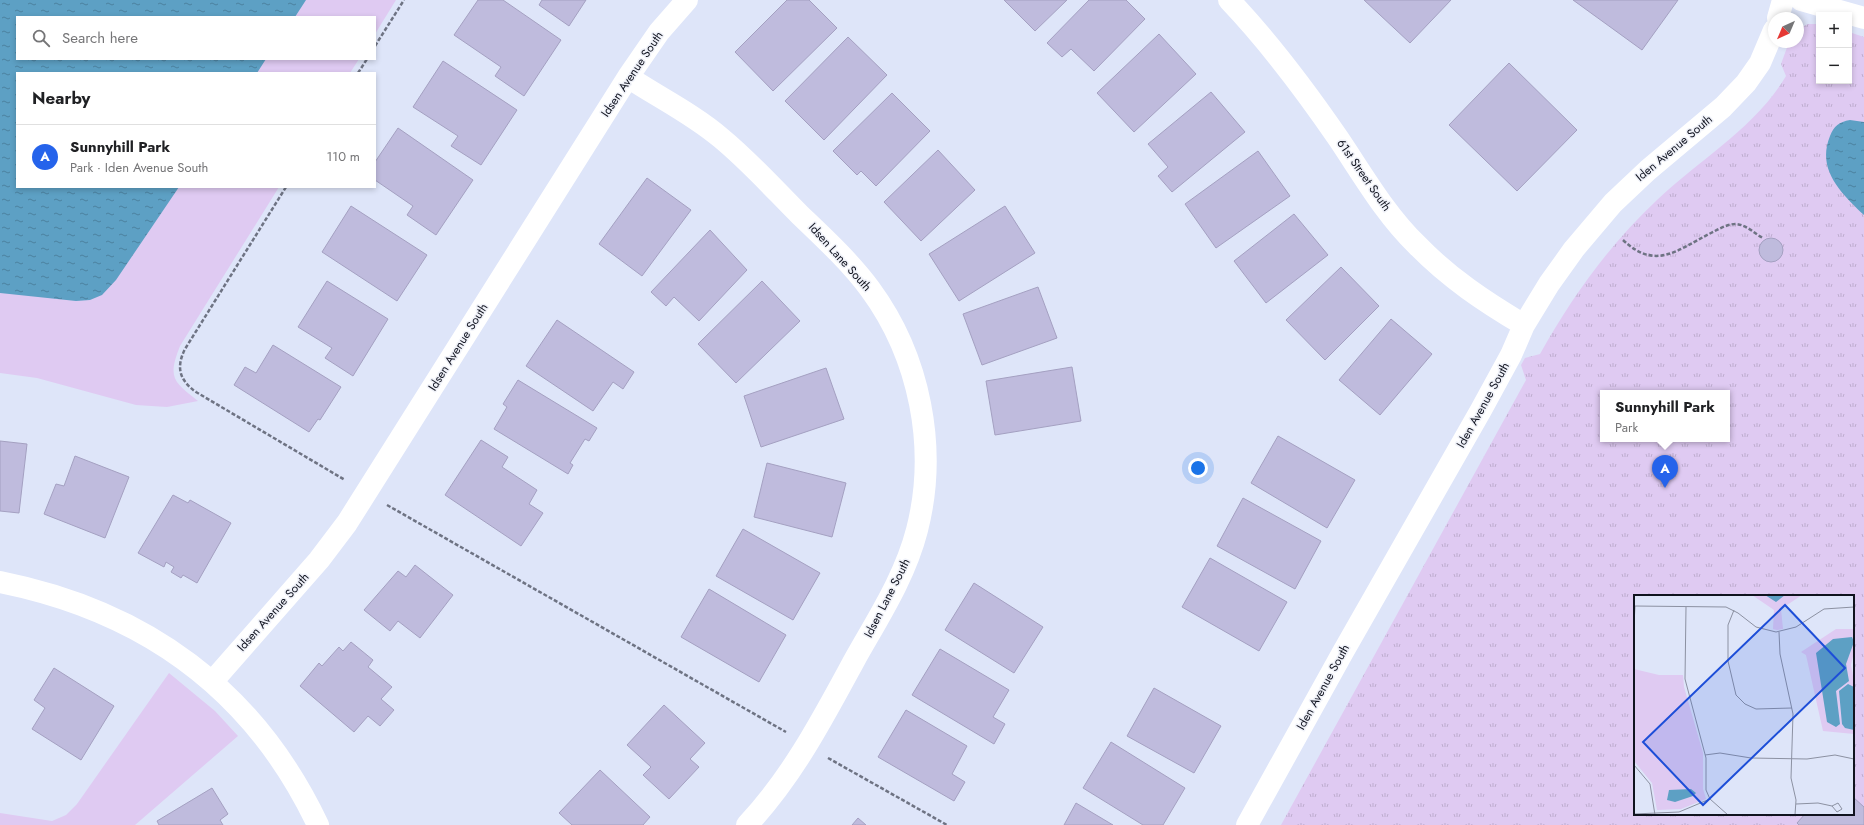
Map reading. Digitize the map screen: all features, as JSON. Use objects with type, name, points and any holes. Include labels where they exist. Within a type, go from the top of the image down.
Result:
[{"type":"street","name":"Idsen Avenue South","points":[[212,682],[319,560],[347,523],[628,77],[659,32],[687,0]]},
{"type":"street","name":"61st Street South","points":[[1229,0],[1306,93],[1373,192],[1412,240],[1452,278],[1474,294],[1524,324]]},
{"type":"street","points":[[1780,12],[1783,0]]},
{"type":"street","points":[[1801,0],[1864,18]]},
{"type":"street","name":"Iden Avenue South","points":[[1247,825],[1342,652],[1481,410],[1511,355],[1524,324],[1549,284],[1574,249],[1613,203],[1648,170],[1723,106],[1746,83],[1762,59],[1768,44]]},
{"type":"street","name":"Idsen Lane South","points":[[628,77],[721,138],[757,171],[855,270],[882,307],[898,336],[913,377],[922,414],[925,443],[924,490],[920,519],[908,558],[890,596],[807,745],[773,795],[747,825]]},
{"type":"street","points":[[0,582],[69,600],[114,618],[151,637],[173,651],[212,682],[246,715],[271,746],[304,797],[318,825]]},
{"type":"path","points":[[376,44],[404,0]]},
{"type":"path","points":[[359,72],[366,60]]},
{"type":"path","points":[[285,188],[185,349],[180,361],[179,372],[183,380],[196,392],[338,476]]},
{"type":"path","points":[[1623,240],[1640,253],[1657,256],[1676,251],[1730,224],[1745,227],[1763,238]]},
{"type":"path","points":[[384,504],[778,727]]},
{"type":"path","points":[[826,756],[947,825]]},
{"type":"green space","points":[[0,0],[396,0],[376,32],[376,16],[16,16],[16,60],[358,60],[351,72],[16,72],[16,188],[278,188],[180,346],[176,356],[174,365],[175,378],[183,388],[198,401],[167,407],[136,405],[37,378],[0,373]]},
{"type":"green space","points":[[1808,24],[1816,24],[1816,84],[1852,84],[1852,33],[1864,37],[1864,825],[1281,825],[1526,380],[1521,365],[1525,358],[1540,354],[1565,312],[1592,272],[1640,217],[1674,185],[1726,142],[1759,112],[1786,76],[1781,64],[1787,48],[1804,48],[1804,26]]},
{"type":"green space","points":[[169,673],[215,711],[238,736],[135,825],[0,825],[0,813],[52,821],[66,815],[77,804]]},
{"type":"water","points":[[0,0],[306,0],[296,16],[16,16],[16,60],[265,60],[258,72],[16,72],[16,188],[178,188],[116,280],[102,295],[90,300],[76,301],[0,293]]},
{"type":"water","points":[[1850,120],[1864,122],[1864,215],[1840,190],[1829,170],[1826,160],[1827,148],[1833,130],[1840,123]]},
{"type":"building","points":[[478,0],[503,0],[561,40],[524,96],[495,76],[501,67],[454,35]]},
{"type":"building","points":[[542,0],[586,0],[569,26],[539,5]]},
{"type":"building","points":[[787,0],[809,0],[837,28],[773,91],[735,52]]},
{"type":"building","points":[[1004,0],[1067,0],[1035,31]]},
{"type":"building","points":[[1089,0],[1126,0],[1145,19],[1094,71],[1071,49],[1062,57],[1047,43]]},
{"type":"building","points":[[1364,0],[1451,0],[1410,43]]},
{"type":"building","points":[[1573,0],[1678,0],[1642,50]]},
{"type":"building","points":[[1159,34],[1196,74],[1134,132],[1097,93]]},
{"type":"building","points":[[848,37],[887,75],[824,140],[785,101]]},
{"type":"building","points":[[443,61],[517,110],[481,165],[451,146],[458,136],[413,107]]},
{"type":"building","points":[[1509,63],[1577,130],[1517,191],[1449,125]]},
{"type":"building","points":[[1211,92],[1245,132],[1172,192],[1158,176],[1168,167],[1148,144]]},
{"type":"building","points":[[892,93],[930,131],[876,186],[861,171],[857,175],[833,151]]},
{"type":"building","points":[[398,128],[473,180],[436,235],[407,215],[413,206],[376,181],[376,161]]},
{"type":"building","points":[[938,150],[975,190],[921,241],[884,202]]},
{"type":"building","points":[[1258,151],[1290,196],[1216,248],[1185,204]]},
{"type":"building","points":[[647,178],[691,210],[642,276],[599,244]]},
{"type":"building","points":[[351,206],[427,255],[397,301],[322,252]]},
{"type":"building","points":[[1005,206],[1035,253],[959,301],[929,254]]},
{"type":"building","points":[[1294,214],[1328,255],[1266,303],[1234,261]]},
{"type":"building","points":[[710,230],[747,270],[699,321],[674,297],[666,306],[651,292]]},
{"type":"building","points":[[1771,238],[1776,239],[1782,245],[1782,255],[1776,261],[1771,262],[1766,261],[1760,255],[1759,250],[1760,245],[1766,239]]},
{"type":"building","points":[[1341,267],[1379,306],[1325,360],[1286,320]]},
{"type":"building","points":[[327,281],[388,319],[353,376],[325,358],[332,348],[298,327]]},
{"type":"building","points":[[762,281],[800,321],[736,383],[698,344]]},
{"type":"building","points":[[1038,287],[1057,338],[982,365],[963,314]]},
{"type":"building","points":[[1391,319],[1432,354],[1380,415],[1339,380]]},
{"type":"building","points":[[557,320],[634,372],[623,389],[613,382],[593,411],[526,366]]},
{"type":"building","points":[[273,345],[341,387],[320,420],[318,419],[309,432],[234,385],[245,367],[256,373]]},
{"type":"building","points":[[1072,367],[1081,421],[995,435],[986,381]]},
{"type":"building","points":[[826,368],[844,419],[761,447],[744,396]]},
{"type":"building","points":[[518,380],[597,428],[589,441],[585,439],[570,463],[573,465],[568,474],[494,429],[507,407],[503,404]]},
{"type":"building","points":[[1278,436],[1355,480],[1327,528],[1251,483]]},
{"type":"building","points":[[481,440],[508,457],[502,467],[537,490],[529,504],[543,513],[521,546],[445,495]]},
{"type":"building","points":[[0,441],[27,444],[19,513],[0,511]]},
{"type":"building","points":[[75,456],[129,477],[105,538],[44,514],[56,484],[64,486]]},
{"type":"building","points":[[767,463],[846,483],[832,537],[754,517]]},
{"type":"building","points":[[173,495],[188,503],[190,500],[231,523],[197,583],[183,575],[181,578],[171,572],[174,567],[166,562],[164,567],[138,553]]},
{"type":"building","points":[[1243,498],[1321,541],[1295,589],[1217,546]]},
{"type":"building","points":[[743,529],[820,573],[793,620],[716,576]]},
{"type":"building","points":[[1210,558],[1287,602],[1259,651],[1182,607]]},
{"type":"building","points":[[415,565],[453,595],[420,638],[398,621],[390,631],[364,610],[398,571],[406,577]]},
{"type":"building","points":[[974,583],[1043,627],[1014,673],[945,630]]},
{"type":"building","points":[[709,589],[786,635],[759,682],[681,637]]},
{"type":"building","points":[[351,642],[373,660],[368,667],[392,687],[381,699],[394,710],[380,726],[368,716],[354,732],[300,686],[319,663],[322,666],[339,647],[343,651]]},
{"type":"building","points":[[940,649],[1009,690],[993,717],[1005,724],[994,744],[912,695]]},
{"type":"building","points":[[54,668],[114,706],[81,760],[32,729],[45,708],[34,700]]},
{"type":"building","points":[[1154,688],[1221,726],[1194,773],[1127,736]]},
{"type":"building","points":[[664,705],[705,743],[690,759],[699,767],[669,799],[643,775],[651,767],[627,745]]},
{"type":"building","points":[[906,710],[967,746],[952,774],[965,782],[954,801],[878,757]]},
{"type":"building","points":[[1111,742],[1185,788],[1163,825],[1143,825],[1083,788]]},
{"type":"building","points":[[600,770],[650,817],[643,825],[572,825],[559,813]]},
{"type":"building","points":[[212,788],[228,814],[220,820],[223,825],[159,825],[157,821]]},
{"type":"building","points":[[1854,798],[1864,807],[1864,825],[1799,825],[1797,823],[1804,815],[1854,815]]},
{"type":"building","points":[[1076,803],[1113,825],[1064,825]]},
{"type":"building","points":[[858,818],[866,825],[852,825]]},
{"type":"place","name":"Sunnyhill Park","points":[[1665,488]]}]
